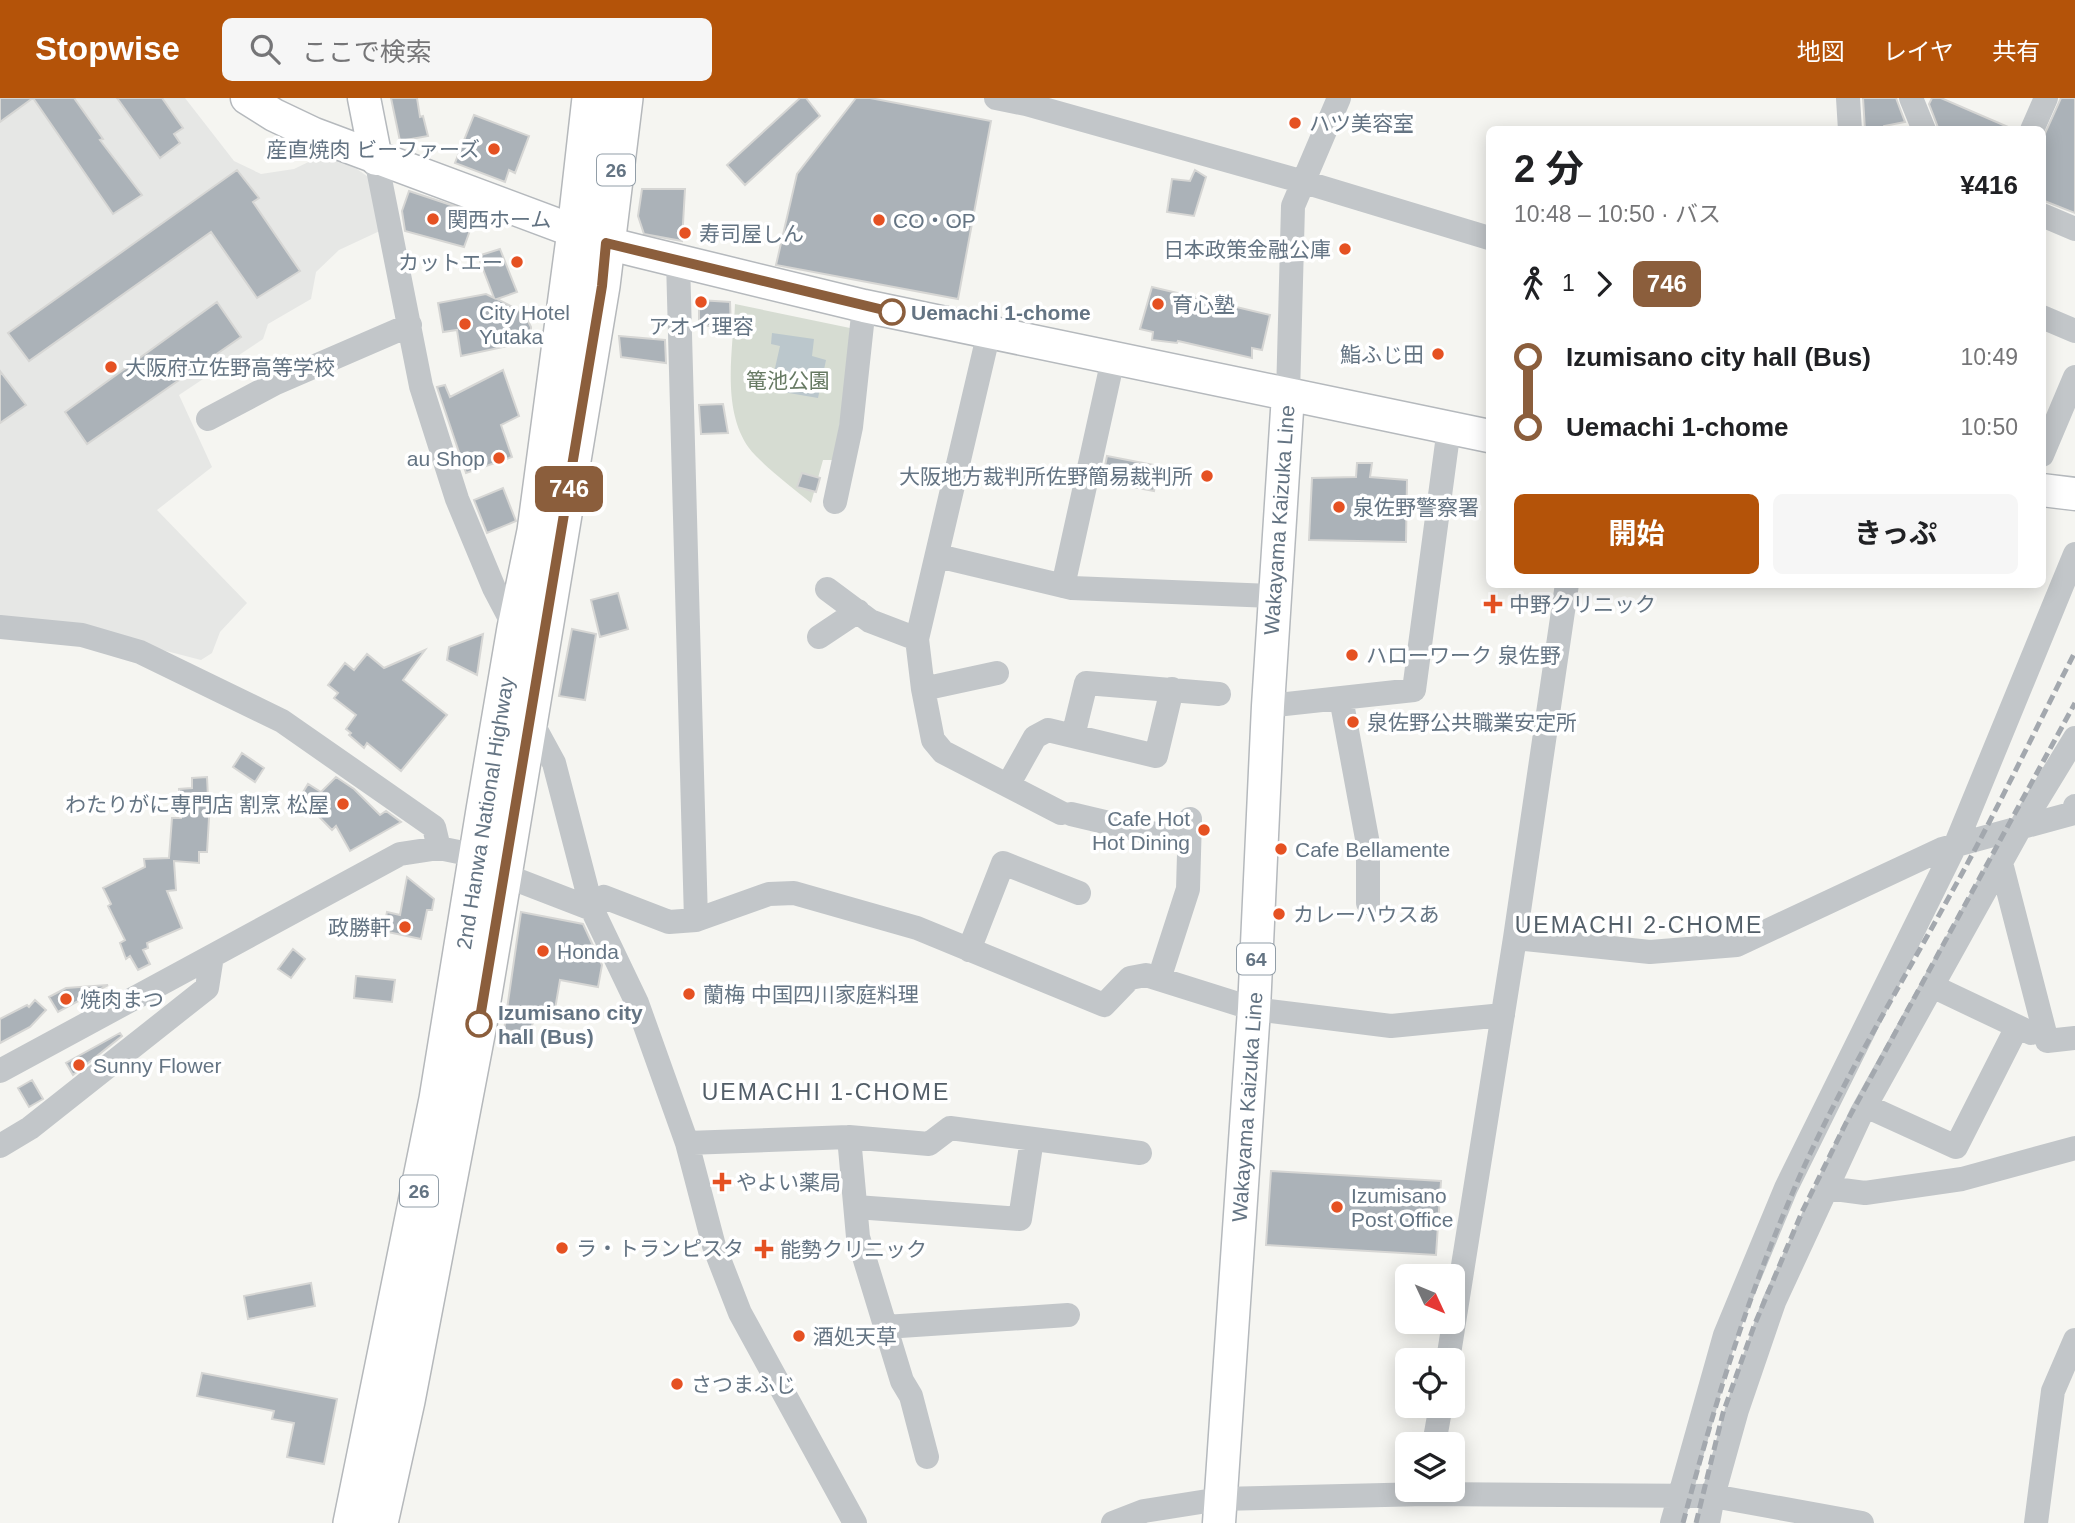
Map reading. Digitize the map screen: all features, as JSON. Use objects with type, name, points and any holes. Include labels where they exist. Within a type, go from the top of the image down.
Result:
[{"type":"highway","name":"2nd Hanwa National Highway","points":[[351,1523],[437,1099],[491,866],[530,719],[604,278],[591,237],[590,98]]},
{"type":"highway","name":"2nd Hanwa National Highway","points":[[380,1523],[407,1401],[479,1024],[491,866],[484,810],[515,628],[591,237],[625,98]]},
{"type":"main road","name":"Wakayama Kaizuka Line","points":[[247,98],[274,115],[314,134],[591,237],[864,306],[1288,395],[1274,596],[1254,1009],[1219,1511]]},
{"type":"main road","points":[[363,98],[376,159]]},
{"type":"main road","points":[[1288,395],[1486,435]]},
{"type":"main road","points":[[2046,491],[2075,494]]},
{"type":"street","points":[[996,98],[1026,104],[1304,182],[1486,237]]},
{"type":"street","points":[[1288,395],[1293,206],[1339,98]]},
{"type":"street","points":[[1847,98],[1850,126]]},
{"type":"street","points":[[1911,98],[1922,126]]},
{"type":"street","points":[[2034,126],[2046,98]]},
{"type":"street","points":[[376,159],[421,386],[457,499],[494,588],[515,628]]},
{"type":"street","points":[[2046,220],[2075,229]]},
{"type":"street","points":[[678,261],[696,920]]},
{"type":"street","points":[[835,502],[851,427],[864,306]]},
{"type":"street","points":[[2046,319],[2075,331]]},
{"type":"street","points":[[208,419],[276,383],[410,326]]},
{"type":"street","points":[[989,332],[917,639],[933,740],[943,752],[1066,813],[1190,831],[1188,889],[1160,979]]},
{"type":"street","points":[[1063,586],[1113,359]]},
{"type":"street","points":[[2046,446],[2075,377]]},
{"type":"street","points":[[1268,706],[1414,690],[1449,428]]},
{"type":"street","points":[[1672,1523],[1725,1335],[1786,1188],[1955,846],[2075,554]]},
{"type":"street","points":[[938,556],[1063,586],[1274,596]]},
{"type":"street","points":[[1450,1348],[1515,938],[1566,588]]},
{"type":"street","points":[[827,589],[870,621],[917,639]]},
{"type":"street","points":[[819,637],[858,611]]},
{"type":"street","points":[[0,626],[82,635],[140,652],[282,721],[434,827],[439,848]]},
{"type":"street","points":[[923,689],[996,673]]},
{"type":"street","points":[[1073,736],[1086,683],[1219,694]]},
{"type":"street","points":[[1008,785],[1035,737],[1048,730],[1156,757],[1172,689]]},
{"type":"street","points":[[1341,698],[1368,844],[1368,903]]},
{"type":"street","points":[[530,719],[554,763],[592,909],[637,1003],[687,1143],[714,1246],[740,1314],[855,1523]]},
{"type":"street","points":[[1708,1523],[1737,1410],[1774,1302],[1827,1188],[1866,1106],[1932,986],[2075,738]]},
{"type":"street","points":[[1515,938],[1650,951],[1737,946],[1942,849],[2075,812]]},
{"type":"street","points":[[1,1068],[400,854],[439,848],[491,866],[592,909]]},
{"type":"street","points":[[969,950],[1003,863],[1079,894]]},
{"type":"street","points":[[2001,863],[2047,1041]]},
{"type":"street","points":[[592,909],[604,897],[669,922],[696,920],[769,894],[794,893],[917,929],[1104,1005],[1130,978],[1146,975],[1254,1009],[1391,1026],[1503,1015]]},
{"type":"street","points":[[0,1146],[30,1128],[207,988],[212,956]]},
{"type":"street","points":[[1932,986],[2047,1041],[2075,1038]]},
{"type":"street","points":[[1962,1178],[1956,1147],[2017,1027]]},
{"type":"street","points":[[1866,1106],[1956,1147]]},
{"type":"street","points":[[687,1143],[849,1137],[929,1144],[950,1128],[1140,1153]]},
{"type":"street","points":[[849,1137],[858,1237],[902,1381],[911,1396],[927,1457]]},
{"type":"street","points":[[856,1207],[1020,1219],[1032,1139]]},
{"type":"street","points":[[1827,1188],[1866,1193],[1962,1178],[2075,1147]]},
{"type":"street","points":[[886,1327],[1068,1315]]},
{"type":"street","points":[[2036,1523],[2053,1391],[2075,1340]]},
{"type":"street","points":[[1465,1493],[1713,1496],[1862,1523]]},
{"type":"street","points":[[1112,1523],[1144,1511],[1219,1511],[1395,1495]]},
{"type":"shaded area","name":"大阪府立佐野高等学校","points":[[0,98],[185,98],[234,161],[261,174],[294,169],[325,154],[357,169],[371,179],[384,229],[339,250],[316,272],[311,299],[268,324],[263,339],[179,395],[212,467],[157,510],[247,603],[220,632],[212,653],[201,660],[85,630],[0,622]]},
{"type":"shaded area","points":[[772,333],[814,339],[812,356],[826,360],[818,398],[783,392],[785,379],[773,377],[780,346],[771,344]]},
{"type":"green space","name":"篭池公園","points":[[735,304],[850,328],[845,390],[834,460],[823,460],[811,503],[761,461],[740,433],[735,416],[731,379]]},
{"type":"building","points":[[0,98],[33,98],[0,122]]},
{"type":"building","points":[[33,98],[74,98],[103,139],[100,140],[142,195],[113,214]]},
{"type":"building","points":[[117,98],[162,98],[183,128],[174,134],[180,143],[160,158]]},
{"type":"building","points":[[391,98],[417,98],[420,117],[423,116],[428,136],[400,141]]},
{"type":"building","points":[[800,98],[806,98],[820,116],[745,185],[727,165]]},
{"type":"building","name":"CO・OP","points":[[856,98],[870,98],[991,121],[958,299],[776,265],[797,174]]},
{"type":"building","points":[[1863,98],[1896,98],[1905,122],[1865,126]]},
{"type":"building","points":[[1932,98],[1941,98],[2006,126],[1937,126],[1929,104]]},
{"type":"building","points":[[2061,98],[2075,98],[2075,213],[2046,202],[2046,131]]},
{"type":"building","points":[[474,115],[529,136],[515,173],[509,170],[505,182],[455,163]]},
{"type":"building","points":[[237,170],[259,198],[253,202],[300,271],[257,298],[211,232],[29,361],[8,333]]},
{"type":"building","points":[[1195,170],[1206,177],[1194,216],[1167,212],[1172,179],[1190,181]]},
{"type":"building","points":[[642,189],[685,189],[682,241],[644,234],[638,216]]},
{"type":"building","name":"関西ホーム","points":[[409,191],[457,207],[455,214],[473,222],[464,247],[405,231],[402,211]]},
{"type":"building","points":[[500,249],[517,292],[497,299],[524,313],[531,327],[531,337],[522,343],[461,356],[457,330],[443,332],[438,303],[486,294],[494,298],[478,256]]},
{"type":"building","points":[[1152,287],[1270,315],[1262,350],[1252,348],[1252,358],[1178,341],[1152,340],[1153,332],[1140,329]]},
{"type":"building","points":[[699,300],[730,302],[731,328],[699,325]]},
{"type":"building","points":[[217,302],[241,337],[87,444],[65,412]]},
{"type":"building","points":[[619,336],[665,340],[666,363],[621,357]]},
{"type":"building","points":[[503,370],[519,416],[501,425],[512,457],[466,473],[437,387],[445,385],[450,397]]},
{"type":"building","points":[[0,371],[26,405],[0,423]]},
{"type":"building","points":[[723,404],[728,433],[701,434],[699,405]]},
{"type":"building","points":[[1107,456],[1159,466],[1154,491],[1102,481]]},
{"type":"building","points":[[1357,463],[1372,463],[1370,477],[1407,480],[1406,542],[1309,540],[1312,478],[1356,477]]},
{"type":"building","points":[[802,473],[820,478],[816,492],[797,487]]},
{"type":"building","points":[[503,488],[516,521],[487,533],[474,500]]},
{"type":"building","points":[[618,593],[628,629],[600,637],[591,600]]},
{"type":"building","points":[[572,629],[596,634],[585,700],[559,696]]},
{"type":"building","points":[[483,634],[477,675],[447,660],[449,647]]},
{"type":"building","points":[[425,650],[403,680],[447,715],[401,771],[367,743],[364,748],[349,735],[351,733],[346,729],[356,715],[334,698],[338,693],[328,685],[345,663],[354,670],[367,654],[384,668]]},
{"type":"building","points":[[242,753],[264,768],[255,782],[233,767]]},
{"type":"building","points":[[207,777],[207,852],[199,852],[199,863],[174,861],[176,890],[167,891],[182,928],[147,943],[148,948],[143,950],[150,964],[138,970],[130,956],[126,959],[120,943],[125,940],[108,906],[111,904],[103,888],[145,867],[144,859],[169,858],[172,818],[181,818],[179,789],[192,788],[192,778]]},
{"type":"building","points":[[336,777],[354,789],[380,815],[386,811],[401,822],[350,851],[336,826],[332,830],[300,797],[308,784],[321,792]]},
{"type":"building","points":[[407,877],[434,899],[432,910],[427,910],[421,939],[383,931],[387,912],[400,915]]},
{"type":"building","points":[[521,912],[583,924],[602,965],[598,987],[560,980],[553,1021],[534,1018],[530,1034],[504,1030]]},
{"type":"building","points":[[293,949],[305,959],[291,978],[278,969]]},
{"type":"building","points":[[356,976],[395,980],[392,1002],[354,998]]},
{"type":"building","points":[[108,985],[58,1012],[49,997],[66,988]]},
{"type":"building","points":[[35,1000],[46,1010],[30,1027],[0,1043],[0,1019],[27,1005],[29,1007]]},
{"type":"building","points":[[120,1033],[122,1036],[73,1075],[66,1063]]},
{"type":"building","points":[[32,1080],[43,1099],[29,1107],[18,1088]]},
{"type":"building","points":[[1271,1171],[1441,1181],[1436,1255],[1266,1245]]},
{"type":"building","points":[[311,1283],[315,1306],[248,1319],[244,1296]]},
{"type":"building","points":[[202,1373],[337,1399],[324,1464],[287,1457],[294,1423],[272,1419],[274,1411],[197,1396]]},
{"type":"railway","points":[[1683,1523],[1742,1323],[1804,1166],[1864,1050],[1982,836],[2075,652]]},
{"type":"railway","points":[[1696,1523],[1723,1413],[1754,1326],[1802,1212],[1846,1123],[2075,703]]},
{"type":"bus line","name":"746","points":[[479,1024],[605,269],[606,243],[892,312]]},
{"type":"place","name":"ハツ美容室","points":[[1295,123]]},
{"type":"place","name":"産直焼肉 ビーファーズ","points":[[494,149]]},
{"type":"place","name":"関西ホーム","points":[[433,219]]},
{"type":"place","name":"CO・OP","points":[[879,220]]},
{"type":"place","name":"寿司屋しん","points":[[685,233]]},
{"type":"place","name":"日本政策金融公庫","points":[[1345,249]]},
{"type":"place","name":"カットエー","points":[[517,262]]},
{"type":"place","name":"アオイ理容","points":[[701,302]]},
{"type":"place","name":"育心塾","points":[[1158,304]]},
{"type":"place","name":"Uemachi 1-chome","points":[[892,312]]},
{"type":"place","name":"City Hotel Yutaka","points":[[465,324]]},
{"type":"place","name":"鮨ふじ田","points":[[1438,354]]},
{"type":"place","name":"大阪府立佐野高等学校","points":[[111,367]]},
{"type":"place","name":"au Shop","points":[[499,458]]},
{"type":"place","name":"大阪地方裁判所佐野簡易裁判所","points":[[1207,476]]},
{"type":"place","name":"泉佐野警察署","points":[[1339,507]]},
{"type":"place","name":"中野クリニック","points":[[1493,604]]},
{"type":"place","name":"ハローワーク 泉佐野","points":[[1352,655]]},
{"type":"place","name":"泉佐野公共職業安定所","points":[[1353,722]]},
{"type":"place","name":"わたりがに専門店 割烹 松屋","points":[[343,804]]},
{"type":"place","name":"Cafe Hot Hot Dining","points":[[1204,830]]},
{"type":"place","name":"Cafe Bellamente","points":[[1281,849]]},
{"type":"place","name":"カレーハウスあ","points":[[1279,914]]},
{"type":"place","name":"政勝軒","points":[[405,927]]},
{"type":"place","name":"Honda","points":[[543,951]]},
{"type":"place","name":"蘭梅 中国四川家庭料理","points":[[689,994]]},
{"type":"place","name":"焼肉まつ","points":[[66,999]]},
{"type":"place","name":"Izumisano city hall (Bus)","points":[[479,1024]]},
{"type":"place","name":"Sunny Flower","points":[[79,1065]]},
{"type":"place","name":"やよい薬局","points":[[722,1182]]},
{"type":"place","name":"Izumisano Post Office","points":[[1337,1207]]},
{"type":"place","name":"ラ・トランピスタ","points":[[562,1248]]},
{"type":"place","name":"能勢クリニック","points":[[764,1249]]},
{"type":"place","name":"酒処天草","points":[[799,1336]]},
{"type":"place","name":"さつまふじ","points":[[677,1384]]},
{"type":"district","name":"UEMACHI 2-CHOME","points":[[1639,925]]},
{"type":"district","name":"UEMACHI 1-CHOME","points":[[826,1092]]}]
